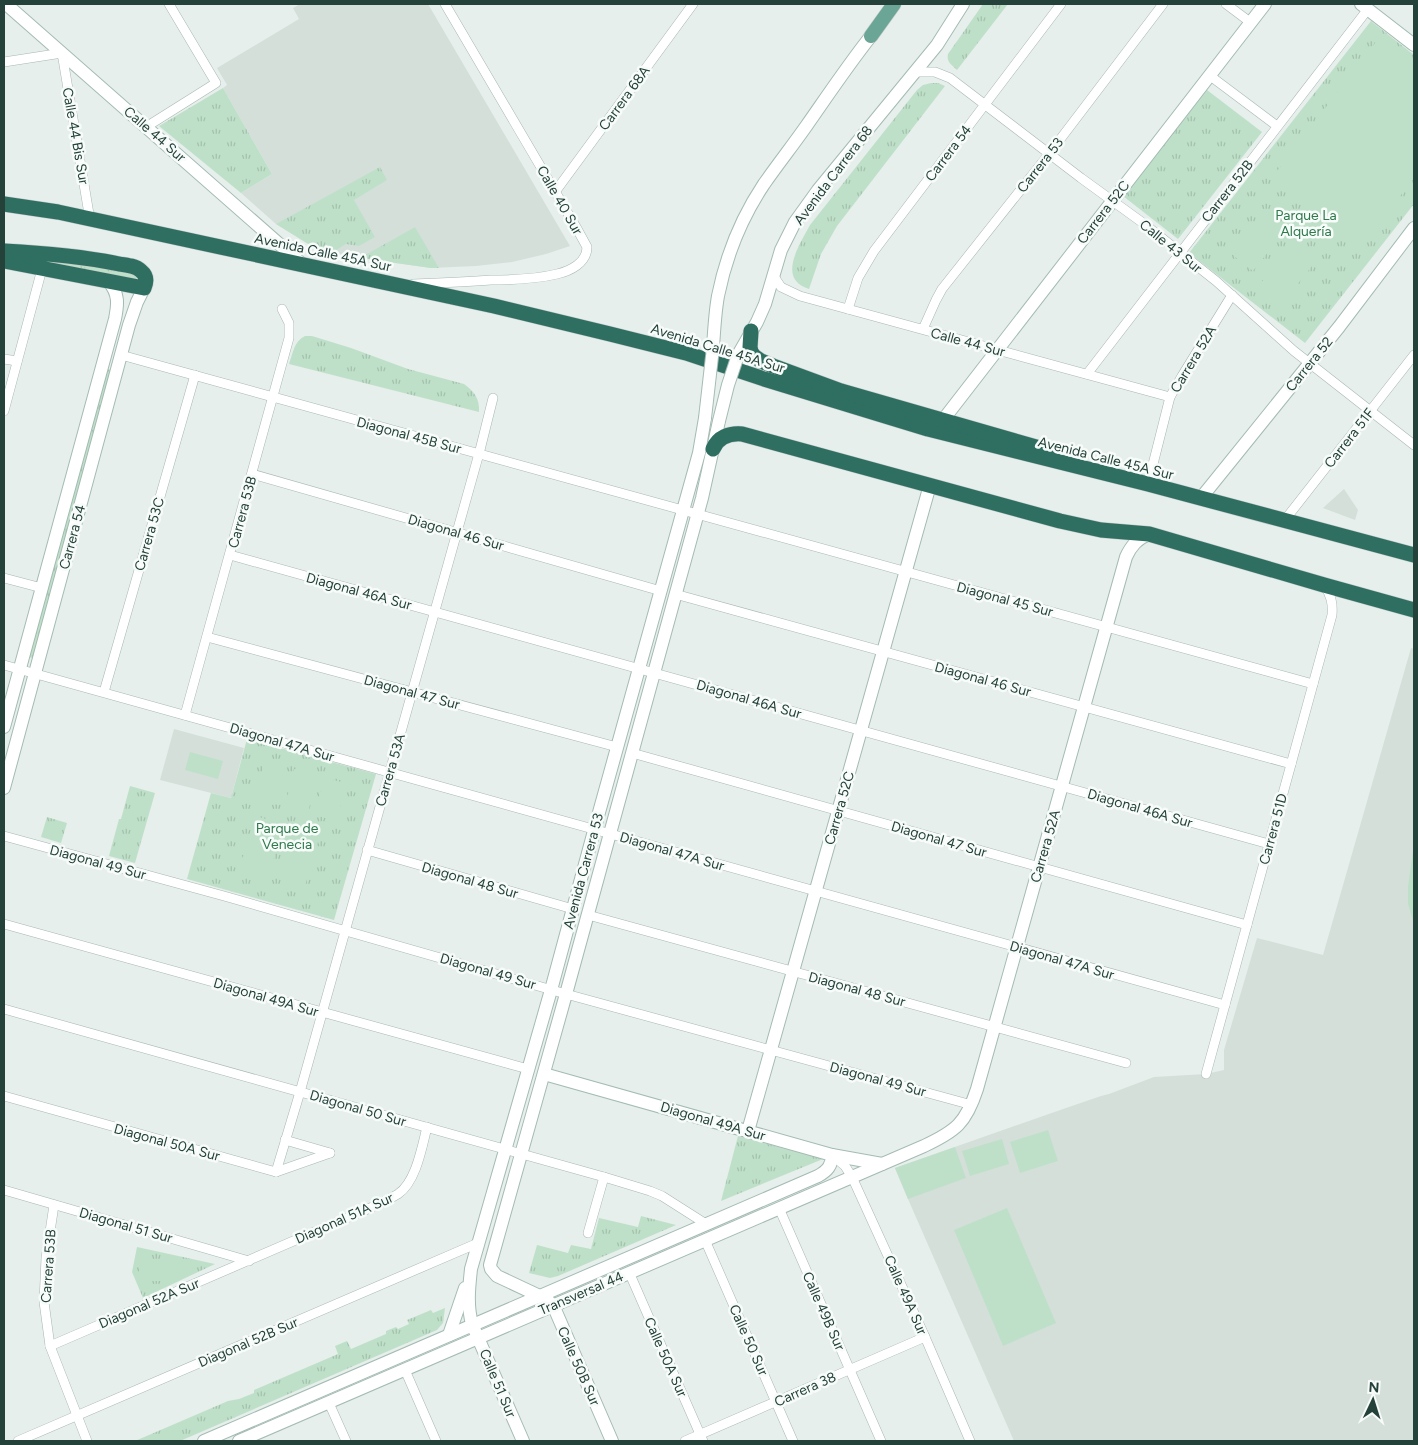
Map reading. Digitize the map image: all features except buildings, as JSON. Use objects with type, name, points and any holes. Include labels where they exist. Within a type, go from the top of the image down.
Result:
[{"type":"highway","name":"Avenida Calle 45A Sur","points":[[4,204],[27,206],[398,284],[686,353],[772,382],[928,429],[1148,484],[1414,555]]},
{"type":"highway","points":[[4,251],[83,258],[134,267],[146,276],[145,285],[109,282],[4,261]]},
{"type":"highway","points":[[752,331],[750,340],[751,352],[754,356],[761,361],[802,378],[1046,450],[1148,484]]},
{"type":"highway","points":[[713,450],[716,444],[725,436],[735,433],[742,434],[1082,526],[1116,532],[1149,534],[1414,610]]},
{"type":"main road","points":[[871,36],[894,4]]},
{"type":"street","name":"Calle 44 Sur","points":[[6,4],[303,265]]},
{"type":"street","points":[[146,127],[216,83],[169,4]]},
{"type":"street","name":"Calle 40 Sur","points":[[398,284],[515,280],[558,274],[574,267],[584,259],[587,251],[555,192],[444,4]]},
{"type":"street","name":"Carrera 68A","points":[[555,192],[693,4]]},
{"type":"street","name":"Avenida Carrera 68","points":[[719,422],[738,355],[765,304],[773,275],[788,236],[806,205],[937,45],[963,4]]},
{"type":"street","name":"Carrera 54","points":[[848,309],[858,278],[874,250],[1061,4]]},
{"type":"street","name":"Carrera 53","points":[[923,329],[942,289],[1049,154],[1163,4]]},
{"type":"street","points":[[1226,4],[1250,22]]},
{"type":"street","name":"Carrera 52C","points":[[943,420],[1265,4]]},
{"type":"street","points":[[1364,6],[1414,45]]},
{"type":"street","name":"Carrera 52B","points":[[1087,374],[1277,126],[1364,6]]},
{"type":"street","name":"Avenida Carrera 53","points":[[472,1324],[468,1301],[471,1269],[551,990],[699,453],[713,348],[714,320],[720,286],[735,241],[764,184],[871,36]]},
{"type":"street","points":[[4,62],[62,52]]},
{"type":"street","name":"Calle 44 Bis Sur","points":[[62,52],[90,220]]},
{"type":"street","name":"Calle 43 Sur","points":[[915,72],[929,71],[942,74],[1137,218],[1232,295],[1294,352],[1414,444]]},
{"type":"street","points":[[1210,75],[1277,126]]},
{"type":"street","name":"Carrera 52","points":[[1201,498],[1309,364],[1414,228]]},
{"type":"street","points":[[4,411],[42,269]]},
{"type":"street","name":"Calle 44 Sur","points":[[773,275],[782,287],[791,292],[1170,397]]},
{"type":"street","name":"Carrera 54","points":[[4,727],[118,307],[116,292],[109,282]]},
{"type":"street","name":"Carrera 54","points":[[4,788],[121,355],[134,311],[145,285]]},
{"type":"street","name":"Carrera 52A","points":[[1148,484],[1170,397],[1232,295]]},
{"type":"street","name":"Carrera 53B","points":[[185,715],[290,333],[289,323],[282,309]]},
{"type":"street","name":"Diagonal 45B Sur","points":[[121,355],[697,514]]},
{"type":"street","name":"Carrera 51F","points":[[1284,520],[1414,355]]},
{"type":"street","points":[[4,359],[17,361]]},
{"type":"street","name":"Carrera 53C","points":[[104,692],[195,375]]},
{"type":"street","name":"Carrera 53A","points":[[276,1172],[412,692],[492,398]]},
{"type":"street","name":"Avenida Carrera 53","points":[[541,1296],[496,1276],[490,1265],[697,514],[719,422]]},
{"type":"street","name":"Diagonal 46 Sur","points":[[252,474],[661,591]]},
{"type":"street","name":"Carrera 52C","points":[[748,1131],[930,486]]},
{"type":"street","points":[[64,508],[76,524]]},
{"type":"street","name":"Diagonal 45 Sur","points":[[697,514],[1313,684]]},
{"type":"street","name":"Carrera 52A","points":[[924,1146],[945,1137],[953,1131],[966,1116],[972,1105],[1126,557],[1132,545],[1149,534]]},
{"type":"street","name":"Diagonal 46A Sur","points":[[230,555],[1269,844]]},
{"type":"street","points":[[4,578],[42,588]]},
{"type":"street","name":"Carrera 51D","points":[[1206,1074],[1332,615],[1333,605],[1324,585]]},
{"type":"street","name":"Diagonal 46 Sur","points":[[675,594],[1291,764]]},
{"type":"street","name":"Diagonal 47 Sur","points":[[207,637],[617,747]]},
{"type":"street","name":"Diagonal 47A Sur","points":[[4,665],[1225,1005]]},
{"type":"street","name":"Diagonal 47 Sur","points":[[632,753],[1247,925]]},
{"type":"street","name":"Diagonal 49 Sur","points":[[4,836],[345,930],[551,990],[972,1105]]},
{"type":"street","name":"Diagonal 48 Sur","points":[[367,850],[573,909]]},
{"type":"street","name":"Diagonal 48 Sur","points":[[588,915],[1126,1063]]},
{"type":"street","name":"Diagonal 49A Sur","points":[[4,924],[528,1070]]},
{"type":"street","name":"Diagonal 50 Sur","points":[[4,1009],[650,1191],[662,1196],[706,1224]]},
{"type":"street","name":"Diagonal 49A Sur","points":[[544,1074],[832,1155],[882,1164]]},
{"type":"street","name":"Diagonal 50A Sur","points":[[4,1096],[276,1172]]},
{"type":"street","name":"Diagonal 51A Sur","points":[[249,1261],[399,1193],[413,1174],[428,1127]]},
{"type":"street","points":[[276,1172],[330,1153],[285,1140]]},
{"type":"street","name":"Transversal 44","points":[[240,1441],[256,1438],[329,1403],[553,1305],[924,1146]]},
{"type":"street","name":"Transversal 44","points":[[204,1441],[818,1176],[829,1169],[832,1155]]},
{"type":"street","name":"Calle 49A Sur","points":[[832,1155],[845,1166],[852,1177],[925,1336],[970,1441]]},
{"type":"street","points":[[588,1234],[604,1177]]},
{"type":"street","name":"Diagonal 51 Sur","points":[[4,1190],[249,1261]]},
{"type":"street","name":"Carrera 53B","points":[[54,1205],[46,1258],[44,1302],[50,1346],[86,1441]]},
{"type":"street","name":"Calle 49B Sur","points":[[779,1208],[881,1441]]},
{"type":"street","name":"Calle 50 Sur","points":[[705,1240],[793,1441]]},
{"type":"street","name":"Diagonal 52B Sur","points":[[18,1441],[478,1244]]},
{"type":"street","name":"Diagonal 52A Sur","points":[[50,1346],[249,1261]]},
{"type":"street","points":[[449,1335],[471,1269]]},
{"type":"street","name":"Calle 50A Sur","points":[[629,1272],[702,1438]]},
{"type":"street","name":"Calle 50B Sur","points":[[541,1296],[553,1305],[612,1441]]},
{"type":"street","name":"Calle 51 Sur","points":[[472,1324],[523,1441]]},
{"type":"street","name":"Carrera 38","points":[[685,1441],[702,1438],[776,1402],[925,1336]]},
{"type":"street","points":[[405,1370],[436,1441]]},
{"type":"street","points":[[329,1403],[346,1441]]},
{"type":"shaded area","points":[[300,4],[428,4],[570,246],[512,262],[476,266],[431,268],[360,258],[318,250],[276,224],[241,193],[272,174],[223,88],[227,85],[217,68],[299,19],[293,8]]},
{"type":"shaded area","points":[[1344,489],[1358,510],[1355,520],[1323,508]]},
{"type":"shaded area","points":[[1411,648],[1414,649],[1414,1441],[1014,1441],[895,1168],[1154,1077],[1206,1074],[1224,1070],[1224,1050],[1257,938],[1323,955]]},
{"type":"shaded area","points":[[174,729],[244,748],[231,798],[160,780]]},
{"type":"green space","points":[[983,4],[1008,4],[957,70],[951,65],[948,54]]},
{"type":"green space","name":"Parque La Alquería","points":[[1371,21],[1414,55],[1414,204],[1305,343],[1189,253]]},
{"type":"green space","points":[[1378,39],[1414,67],[1414,178],[1361,247],[1271,179]]},
{"type":"green space","points":[[931,83],[945,86],[837,226],[821,254],[809,289],[799,284],[794,277],[792,269],[793,260],[810,225],[917,90],[923,85]]},
{"type":"green space","points":[[223,88],[272,174],[241,193],[159,126]]},
{"type":"green space","points":[[1207,90],[1262,132],[1178,239],[1123,196]]},
{"type":"green space","points":[[380,167],[387,180],[354,200],[375,237],[359,246],[346,244],[333,252],[318,250],[276,224]]},
{"type":"green space","points":[[1261,222],[1280,237],[1253,271],[1234,256]]},
{"type":"green space","points":[[415,227],[439,268],[360,258]]},
{"type":"green space","points":[[1293,243],[1316,261],[1282,304],[1259,285]]},
{"type":"green space","points":[[42,258],[135,272],[137,276],[136,279],[42,264]]},
{"type":"green space","points":[[305,336],[312,336],[408,369],[464,384],[476,396],[479,412],[289,364],[296,344]]},
{"type":"green space","points":[[107,369],[111,370],[33,658],[28,657]]},
{"type":"green space","name":"Parque de Venecia","points":[[247,739],[376,774],[334,920],[187,879],[211,793],[231,798]]},
{"type":"green space","points":[[190,752],[223,761],[218,779],[185,770]]},
{"type":"green space","points":[[265,761],[287,767],[278,805],[255,799]]},
{"type":"green space","points":[[294,769],[317,775],[308,813],[285,807]]},
{"type":"green space","points":[[324,778],[346,783],[337,821],[314,815]]},
{"type":"green space","points":[[130,786],[155,793],[135,863],[109,856]]},
{"type":"green space","points":[[255,816],[284,824],[269,875],[240,867]]},
{"type":"green space","points":[[47,817],[67,823],[61,843],[41,837]]},
{"type":"green space","points":[[291,827],[320,835],[305,886],[276,878]]},
{"type":"green space","points":[[1414,844],[1414,924],[1408,904],[1408,887]]},
{"type":"green space","points":[[1048,1130],[1058,1161],[1020,1173],[1010,1142]]},
{"type":"green space","points":[[738,1136],[823,1159],[721,1201]]},
{"type":"green space","points":[[1002,1139],[1009,1164],[970,1176],[962,1151]]},
{"type":"green space","points":[[955,1147],[966,1178],[908,1199],[895,1168]]},
{"type":"green space","points":[[1007,1208],[1056,1323],[1003,1346],[954,1230]]},
{"type":"green space","points":[[641,1216],[676,1225],[558,1276],[550,1278],[529,1273],[537,1245],[568,1253],[571,1245],[591,1249],[599,1218],[638,1227]]},
{"type":"green space","points":[[137,1247],[215,1264],[143,1298],[132,1272]]},
{"type":"green space","points":[[139,1260],[178,1260],[178,1281],[139,1281]]},
{"type":"green space","points":[[445,1308],[443,1323],[437,1330],[180,1441],[135,1441],[228,1401],[254,1393],[254,1390],[338,1354],[335,1346],[347,1341],[351,1349],[386,1334],[386,1331],[396,1327],[398,1329],[409,1324],[407,1320],[431,1310],[433,1313]]}]
